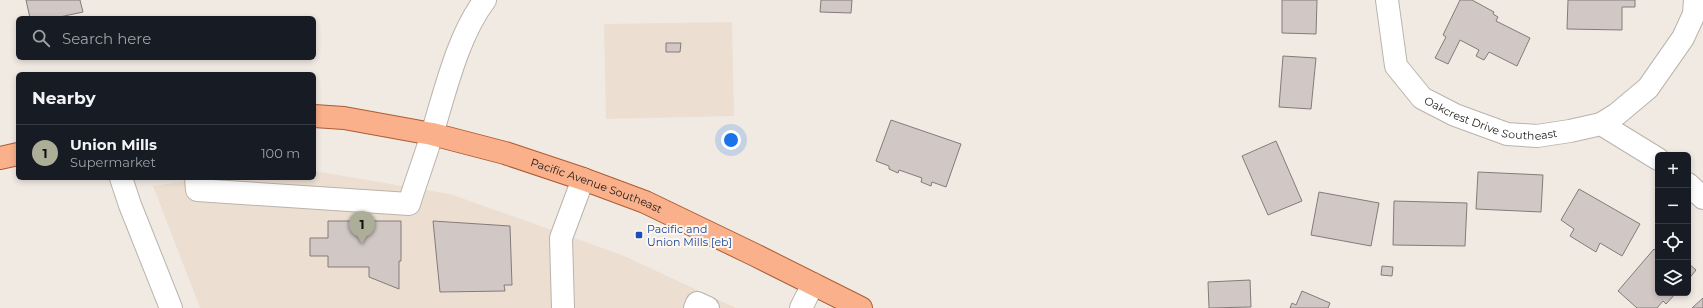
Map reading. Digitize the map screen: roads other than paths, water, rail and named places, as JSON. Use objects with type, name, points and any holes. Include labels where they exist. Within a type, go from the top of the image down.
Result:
[{"type":"main road","name":"Pacific Avenue Southeast","points":[[316,116],[344,118],[432,134],[505,154],[583,179],[645,202],[861,308]]},
{"type":"main road","points":[[0,158],[16,154]]},
{"type":"street","points":[[196,180],[197,190],[409,204],[461,45],[478,9],[485,0]]},
{"type":"street","name":"Oakcrest Drive Southeast","points":[[1387,0],[1396,66],[1422,98],[1455,115],[1507,134],[1537,136],[1601,124],[1618,114],[1648,88],[1683,38],[1694,14],[1695,0]]},
{"type":"street","points":[[1601,124],[1655,157]]},
{"type":"street","points":[[563,308],[561,238],[583,179]]},
{"type":"street","points":[[122,180],[130,206],[171,308]]},
{"type":"street","points":[[1691,187],[1703,198]]},
{"type":"street","points":[[802,308],[812,284]]},
{"type":"street","points":[[695,308],[697,303],[708,308]]},
{"type":"place","name":"Pacific and Union Mills [eb]","points":[[639,235]]},
{"type":"place","name":"Union Mills","points":[[362,244]]}]
